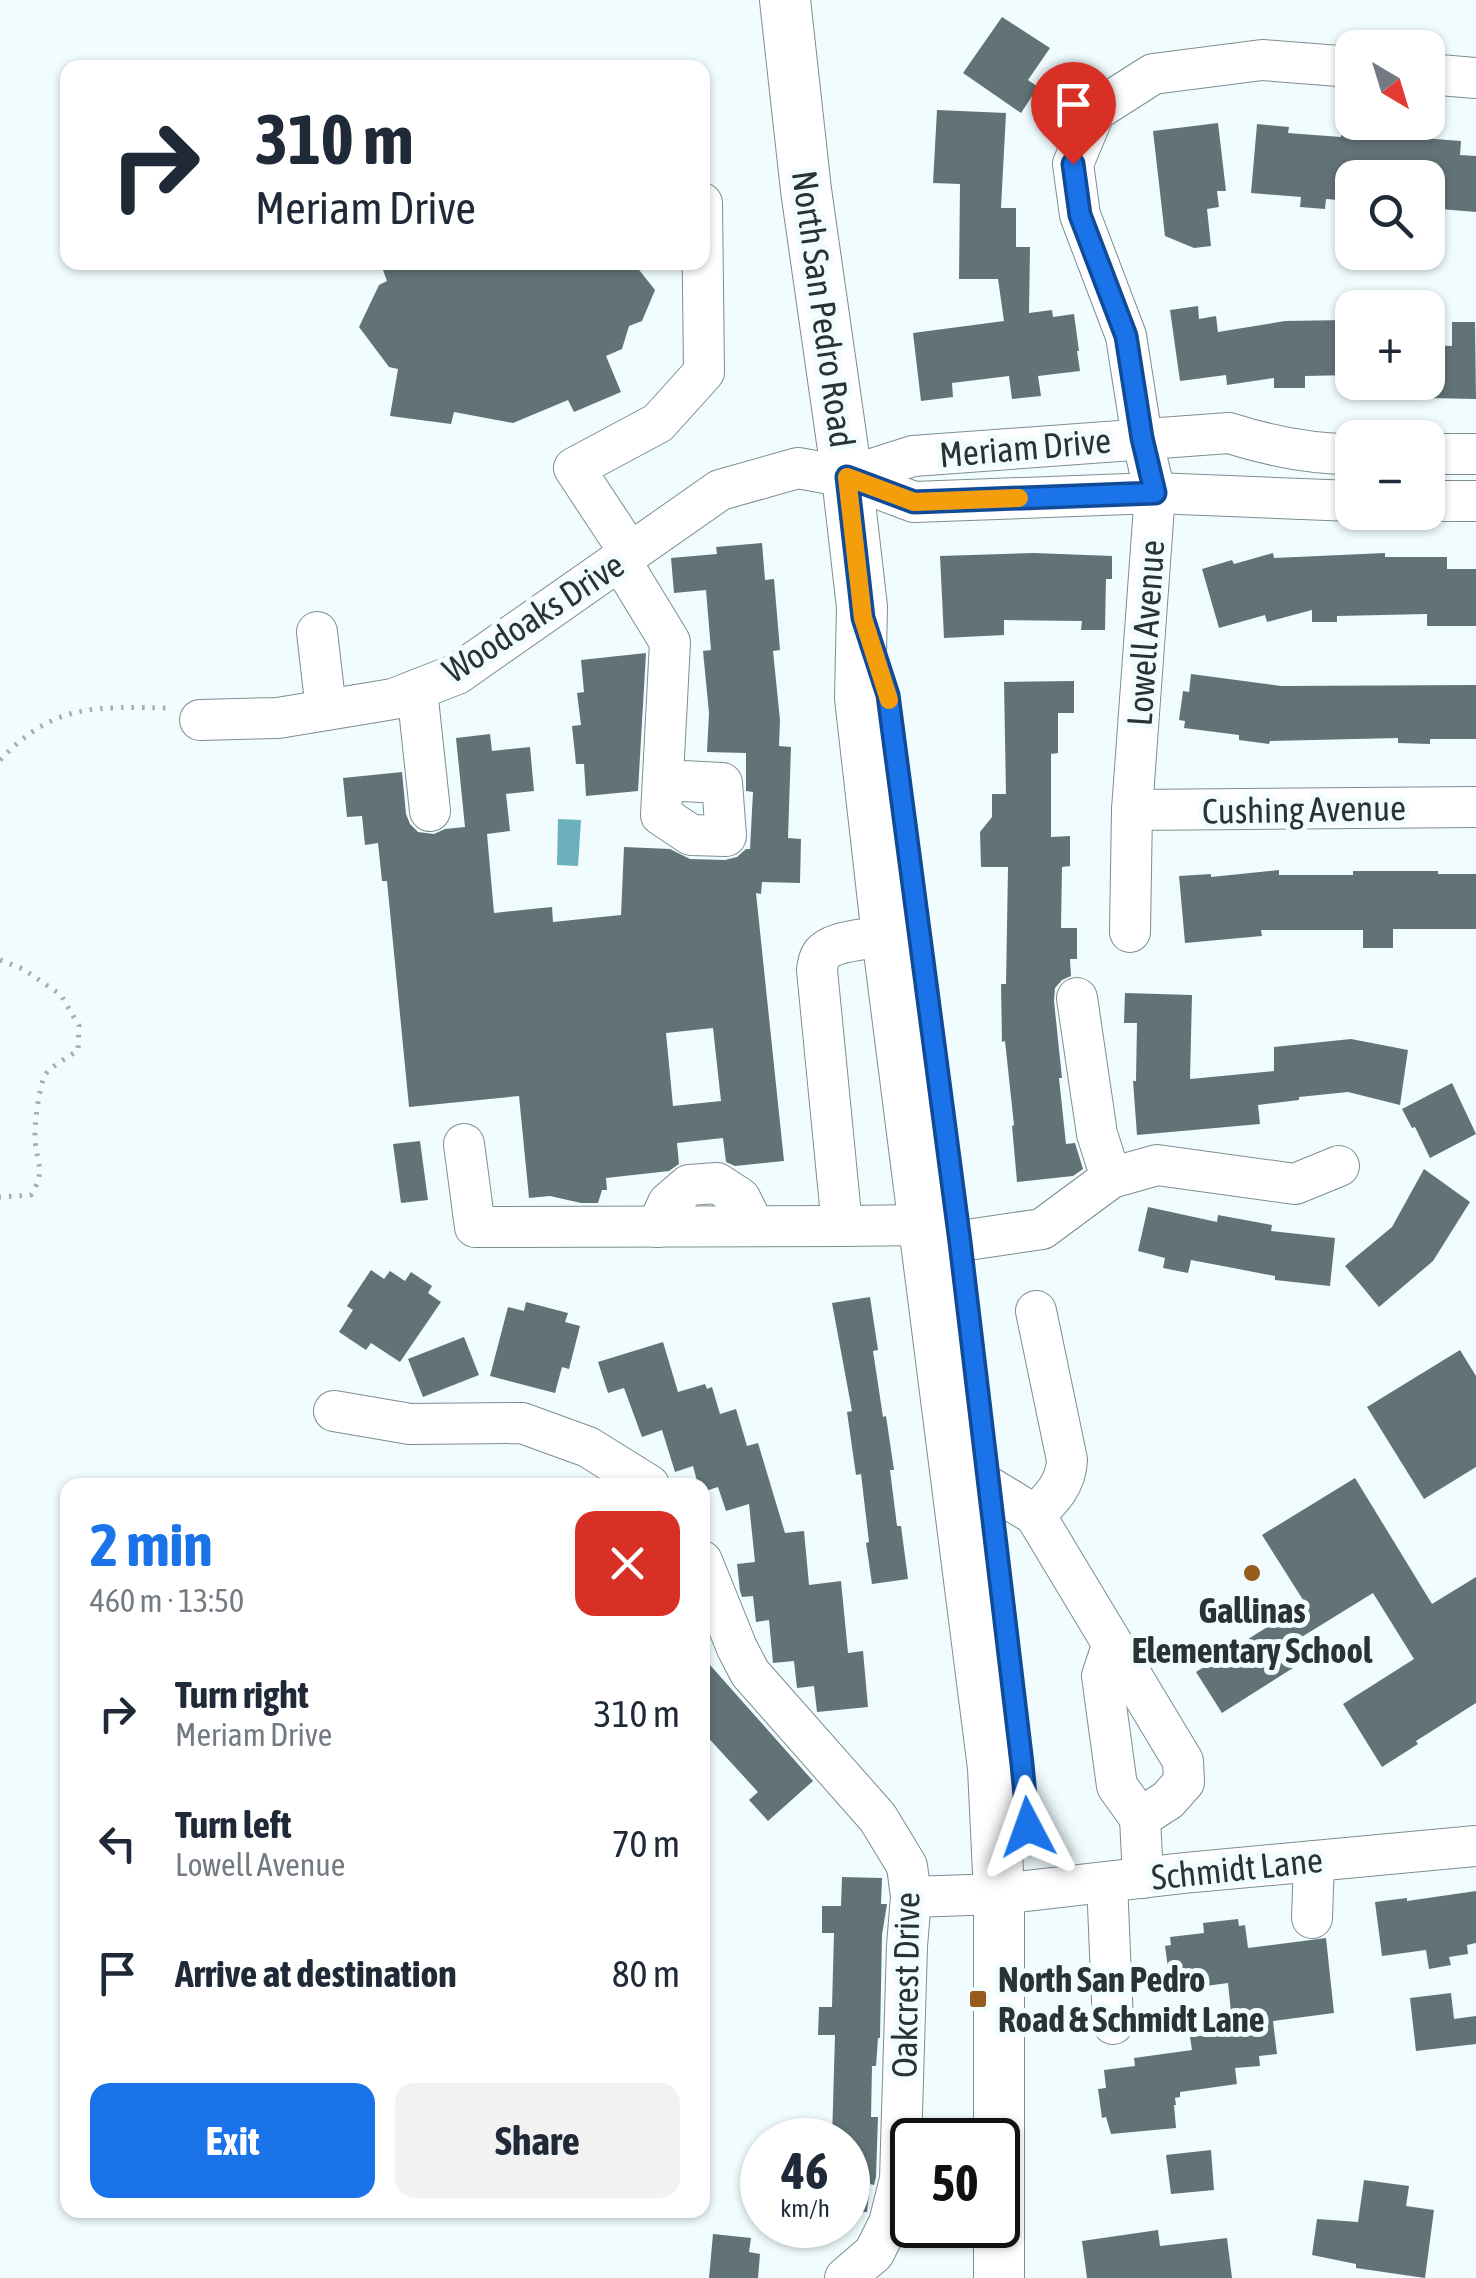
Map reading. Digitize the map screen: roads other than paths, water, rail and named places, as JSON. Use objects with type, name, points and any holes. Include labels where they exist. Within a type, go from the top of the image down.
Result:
[{"type":"main road","name":"North San Pedro Road","points":[[785,0],[863,618],[860,698],[887,936],[937,1238],[989,1487],[1022,1764],[999,2278]]},
{"type":"main road","name":"North San Pedro Road","points":[[863,618],[888,695],[937,1238],[993,1768],[1016,1892],[1029,2278]]},
{"type":"street","name":"Lowell Avenue","points":[[1130,932],[1132,810],[1155,493],[1126,336],[1080,215],[1073,164],[1095,111],[1153,74],[1262,60],[1335,66]]},
{"type":"street","points":[[1445,75],[1476,78]]},
{"type":"street","points":[[663,780],[670,642],[574,468],[658,422],[704,372],[703,270]]},
{"type":"street","name":"Meriam Drive","points":[[847,477],[913,456],[1229,433],[1268,446],[1335,454]]},
{"type":"street","points":[[1445,454],[1476,454]]},
{"type":"street","name":"Woodoaks Drive","points":[[187,714],[278,718],[393,699],[457,674],[720,490],[798,468],[847,477]]},
{"type":"street","name":"Meriam Drive","points":[[847,477],[914,502],[1155,493],[1335,500]]},
{"type":"street","points":[[1445,501],[1476,501]]},
{"type":"street","points":[[316,632],[326,710]]},
{"type":"street","points":[[417,690],[430,811]]},
{"type":"street","name":"Cushing Avenue","points":[[1132,810],[1476,807]]},
{"type":"street","points":[[842,1226],[817,970],[819,957],[836,945],[887,936]]},
{"type":"street","points":[[1076,998],[1097,1134],[1111,1178]]},
{"type":"street","points":[[464,1144],[475,1227],[657,1226],[668,1203],[689,1184],[717,1183],[740,1198],[754,1226],[842,1226],[937,1238],[1042,1230],[1111,1178],[1157,1165],[1295,1184],[1340,1166]]},
{"type":"street","points":[[1035,1515],[1060,1486],[1067,1460],[1036,1311]]},
{"type":"street","points":[[334,1411],[410,1424],[522,1423],[588,1447],[638,1478]]},
{"type":"street","points":[[989,1487],[1035,1515],[1183,1761],[1184,1782],[1168,1800],[1140,1818],[1125,1880],[1112,2024]]},
{"type":"street","name":"Oakcrest Drive","points":[[710,1581],[750,1673],[878,1818],[907,1866],[911,1898],[900,2179],[889,2223],[874,2253],[845,2278]]},
{"type":"street","points":[[1112,1646],[1102,1676],[1117,1786],[1140,1818]]},
{"type":"street","name":"Schmidt Lane","points":[[911,1898],[1016,1892],[1476,1846]]},
{"type":"street","points":[[1312,1918],[1314,1861]]},
{"type":"water","points":[[558,819],[581,820],[578,866],[557,865]]},
{"type":"place","name":"Gallinas Elementary School","points":[[1252,1573]]},
{"type":"place","name":"North San Pedro Road & Schmidt Lane","points":[[978,1999]]}]
